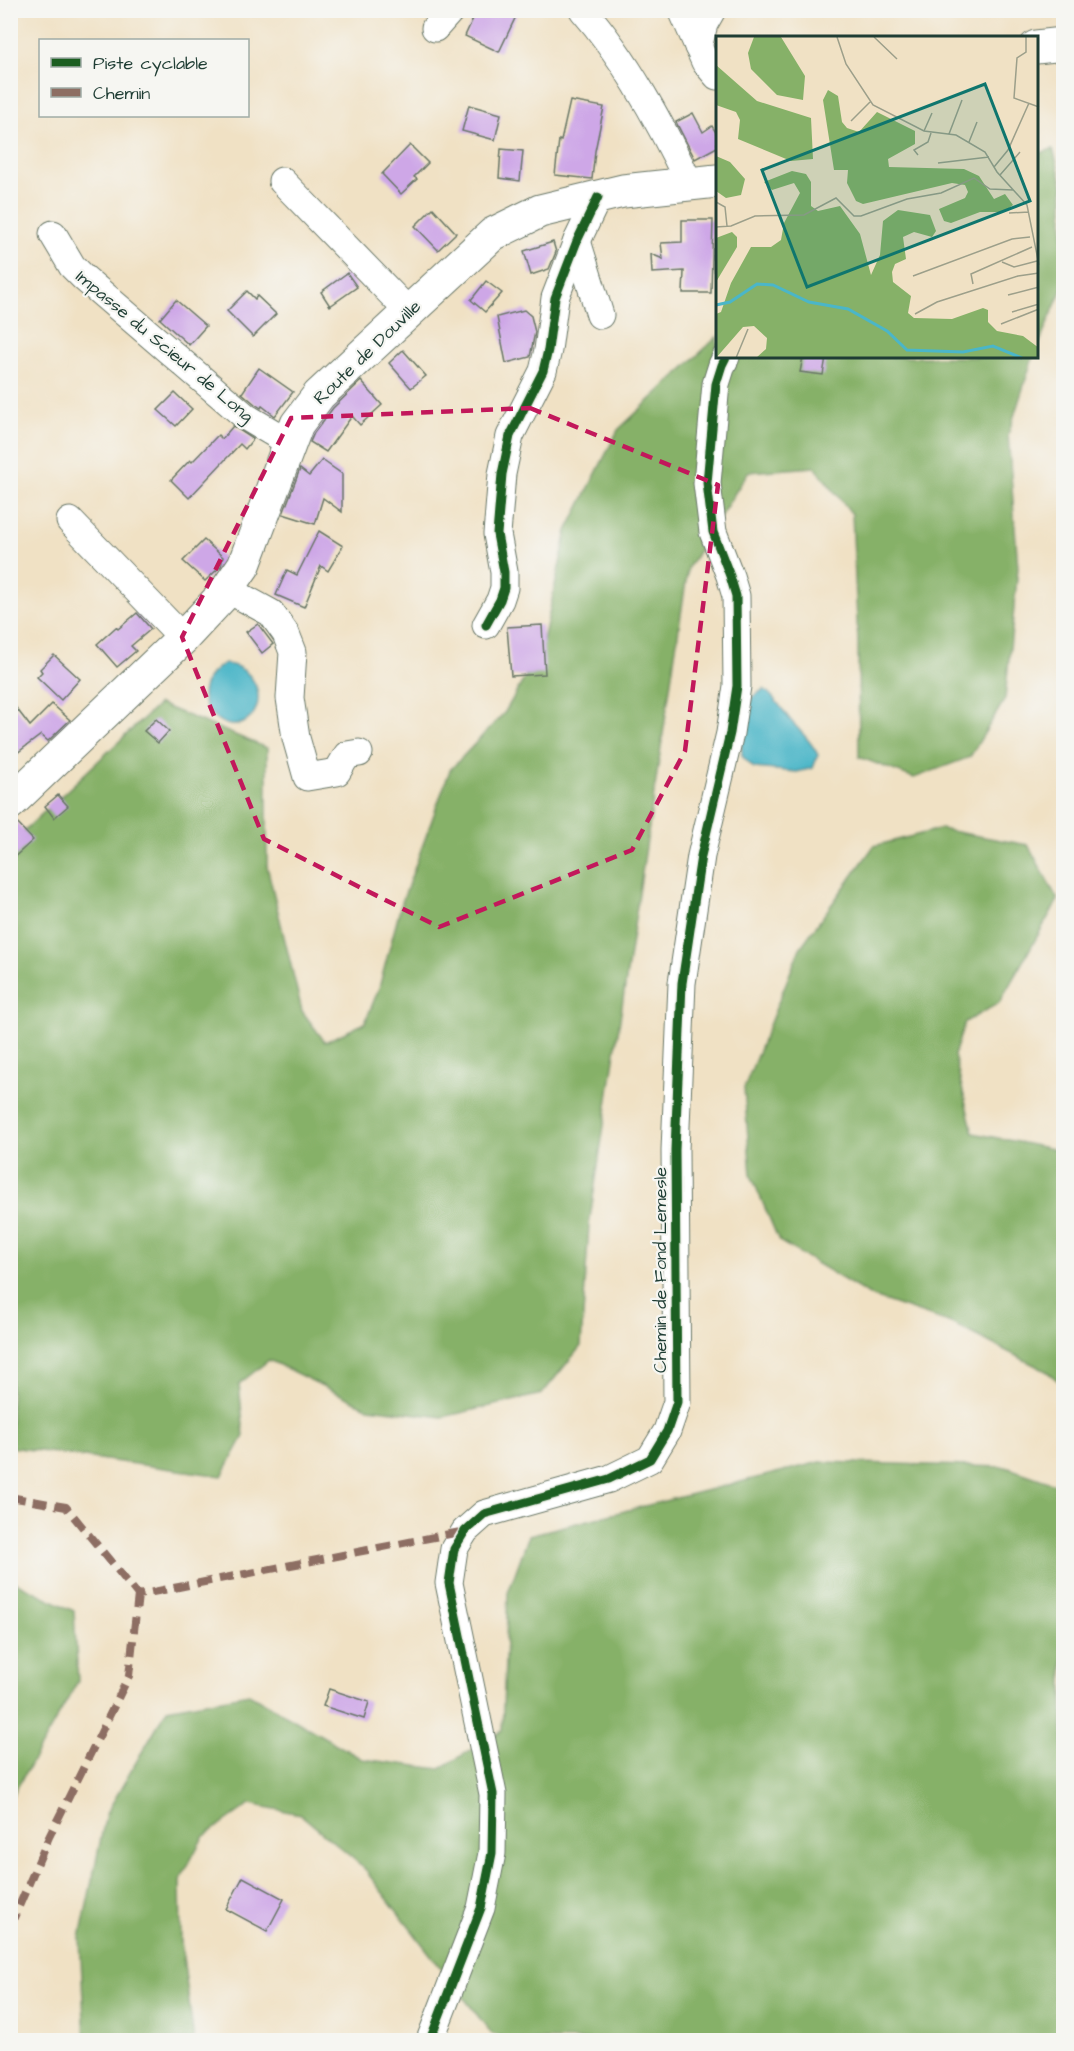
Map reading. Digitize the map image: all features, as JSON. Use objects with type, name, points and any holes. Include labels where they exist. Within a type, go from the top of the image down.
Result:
[{"type":"main road","points":[[1038,47],[1064,44]]},
{"type":"main road","name":"Route de Douville","points":[[10,803],[183,638],[227,590],[244,565],[297,424],[319,395],[494,234],[540,211],[623,191],[704,183]]},
{"type":"street","points":[[584,10],[633,80],[674,152],[704,183]]},
{"type":"street","points":[[682,10],[705,62],[716,75]]},
{"type":"street","points":[[698,47],[704,24],[712,10]]},
{"type":"street","points":[[282,180],[408,312]]},
{"type":"street","points":[[486,625],[504,588],[504,572],[497,534],[502,474],[510,436],[543,371],[555,298],[577,241],[598,197]]},
{"type":"street","name":"Impasse du Scieur de Long","points":[[52,234],[72,266],[84,278],[246,417],[290,443]]},
{"type":"street","points":[[577,241],[600,315]]},
{"type":"street","name":"Chemin de Fond Lemesle","points":[[430,2040],[481,1908],[492,1853],[493,1794],[448,1582],[454,1549],[465,1531],[484,1514],[609,1479],[650,1459],[667,1431],[677,1402],[675,1150],[682,983],[701,856],[730,733],[737,686],[736,596],[713,532],[706,483],[716,384],[726,358]]},
{"type":"street","points":[[70,521],[183,638]]},
{"type":"street","points":[[227,590],[271,613],[286,633],[293,652],[290,698],[296,738],[306,777],[337,772],[347,754],[359,753]]},
{"type":"highlighted area","points":[[530,408],[718,485],[685,751],[632,850],[439,927],[264,839],[182,637],[291,418]]},
{"type":"green space","points":[[1053,149],[1063,186],[1063,286],[1038,347],[1038,154]]},
{"type":"green space","points":[[716,338],[716,358],[1033,358],[1008,435],[1018,568],[1005,699],[970,757],[914,778],[859,757],[858,643],[852,514],[815,467],[748,472],[688,568],[589,1225],[581,1346],[542,1394],[443,1417],[368,1408],[269,1360],[239,1384],[244,1436],[222,1476],[11,1447],[11,843],[159,704],[267,748],[267,866],[302,1011],[325,1042],[365,1023],[379,988],[401,905],[450,770],[505,712],[541,650],[567,531],[618,430]]},
{"type":"green space","points":[[940,829],[1028,845],[1058,900],[999,1003],[965,1022],[954,1055],[973,1133],[1063,1151],[1063,1385],[1046,1371],[951,1323],[871,1296],[779,1241],[751,1175],[744,1088],[800,948],[874,846]]},
{"type":"green space","points":[[820,1462],[1006,1467],[1063,1487],[1063,2040],[512,2040],[492,2034],[362,1866],[300,1814],[250,1804],[203,1837],[180,1880],[181,1942],[194,2040],[85,2040],[80,1938],[106,1814],[167,1709],[249,1694],[362,1759],[440,1769],[502,1731],[508,1593],[529,1535]]},
{"type":"green space","points":[[11,1580],[74,1611],[78,1681],[11,1797]]},
{"type":"water","points":[[224,664],[244,670],[256,687],[258,698],[256,709],[243,723],[233,725],[222,722],[206,707],[203,693],[205,686],[212,673]]},
{"type":"water","points":[[764,689],[815,750],[818,755],[813,768],[797,772],[754,768],[742,756],[741,735],[753,697]]},
{"type":"building","points":[[477,10],[519,10],[499,52],[465,36]]},
{"type":"building","points":[[570,101],[604,107],[592,179],[555,175],[559,140],[561,141]]},
{"type":"building","points":[[469,105],[501,114],[495,140],[462,131]]},
{"type":"building","points":[[693,113],[703,132],[712,126],[716,132],[716,148],[695,159],[676,122]]},
{"type":"building","points":[[410,145],[428,163],[414,177],[417,179],[401,194],[382,174]]},
{"type":"building","points":[[501,149],[523,151],[520,181],[499,178]]},
{"type":"building","points":[[433,208],[456,233],[438,250],[415,226]]},
{"type":"building","points":[[682,220],[713,220],[711,293],[683,293],[684,271],[652,273],[651,254],[663,259],[661,243],[682,242]]},
{"type":"building","points":[[553,242],[556,252],[549,269],[531,275],[524,251]]},
{"type":"building","points":[[347,273],[357,287],[330,306],[321,292]]},
{"type":"building","points":[[486,281],[502,293],[485,312],[471,300]]},
{"type":"building","points":[[247,291],[255,299],[257,296],[276,314],[253,337],[227,311]]},
{"type":"building","points":[[176,300],[206,326],[189,345],[160,319]]},
{"type":"building","points":[[524,310],[531,316],[535,332],[530,357],[506,363],[497,317]]},
{"type":"building","points":[[403,350],[426,376],[411,388],[389,363]]},
{"type":"building","points":[[803,358],[826,358],[823,375],[800,372]]},
{"type":"building","points":[[259,368],[293,392],[275,416],[242,393]]},
{"type":"building","points":[[361,381],[382,405],[360,425],[352,416],[326,452],[310,442],[333,408]]},
{"type":"building","points":[[175,393],[192,409],[176,426],[158,410]]},
{"type":"building","points":[[233,426],[253,439],[245,449],[240,444],[189,498],[171,480],[218,435],[222,439]]},
{"type":"building","points":[[322,460],[342,474],[342,512],[323,498],[315,524],[283,514],[300,469],[309,476]]},
{"type":"building","points":[[319,531],[343,546],[328,571],[321,566],[304,607],[276,595],[287,570],[297,575]]},
{"type":"building","points":[[204,540],[223,557],[221,566],[205,581],[183,561]]},
{"type":"building","points":[[137,613],[151,629],[131,646],[136,651],[117,667],[97,644]]},
{"type":"building","points":[[258,624],[273,644],[262,653],[246,632]]},
{"type":"building","points":[[542,625],[545,674],[511,676],[507,627]]},
{"type":"building","points":[[54,655],[80,679],[61,700],[37,677],[42,672],[40,669]]},
{"type":"building","points":[[10,700],[30,726],[52,704],[70,720],[48,741],[41,735],[13,756],[10,754]]},
{"type":"building","points":[[156,719],[169,731],[158,743],[144,731]]},
{"type":"building","points":[[58,795],[68,806],[54,818],[45,806]]},
{"type":"building","points":[[10,821],[15,821],[33,840],[10,861]]},
{"type":"building","points":[[329,1689],[369,1702],[364,1719],[323,1706]]},
{"type":"building","points":[[243,1877],[284,1899],[267,1931],[226,1909]]},
{"type":"marked path","points":[[10,14],[13,10]]},
{"type":"marked path","points":[[10,1497],[66,1507],[138,1595],[465,1531]]},
{"type":"marked path","points":[[10,1927],[49,1837],[129,1676],[138,1595]]},
{"type":"cycle path","points":[[486,625],[504,588],[504,572],[497,534],[502,474],[510,436],[543,371],[555,298],[577,241],[598,197]]},
{"type":"cycle path","points":[[430,2040],[481,1908],[492,1853],[493,1794],[449,1583],[454,1549],[465,1531],[484,1514],[609,1479],[650,1459],[667,1431],[677,1402],[675,1150],[682,983],[701,856],[730,733],[737,686],[736,596],[713,532],[707,483],[716,384],[726,358]]}]
